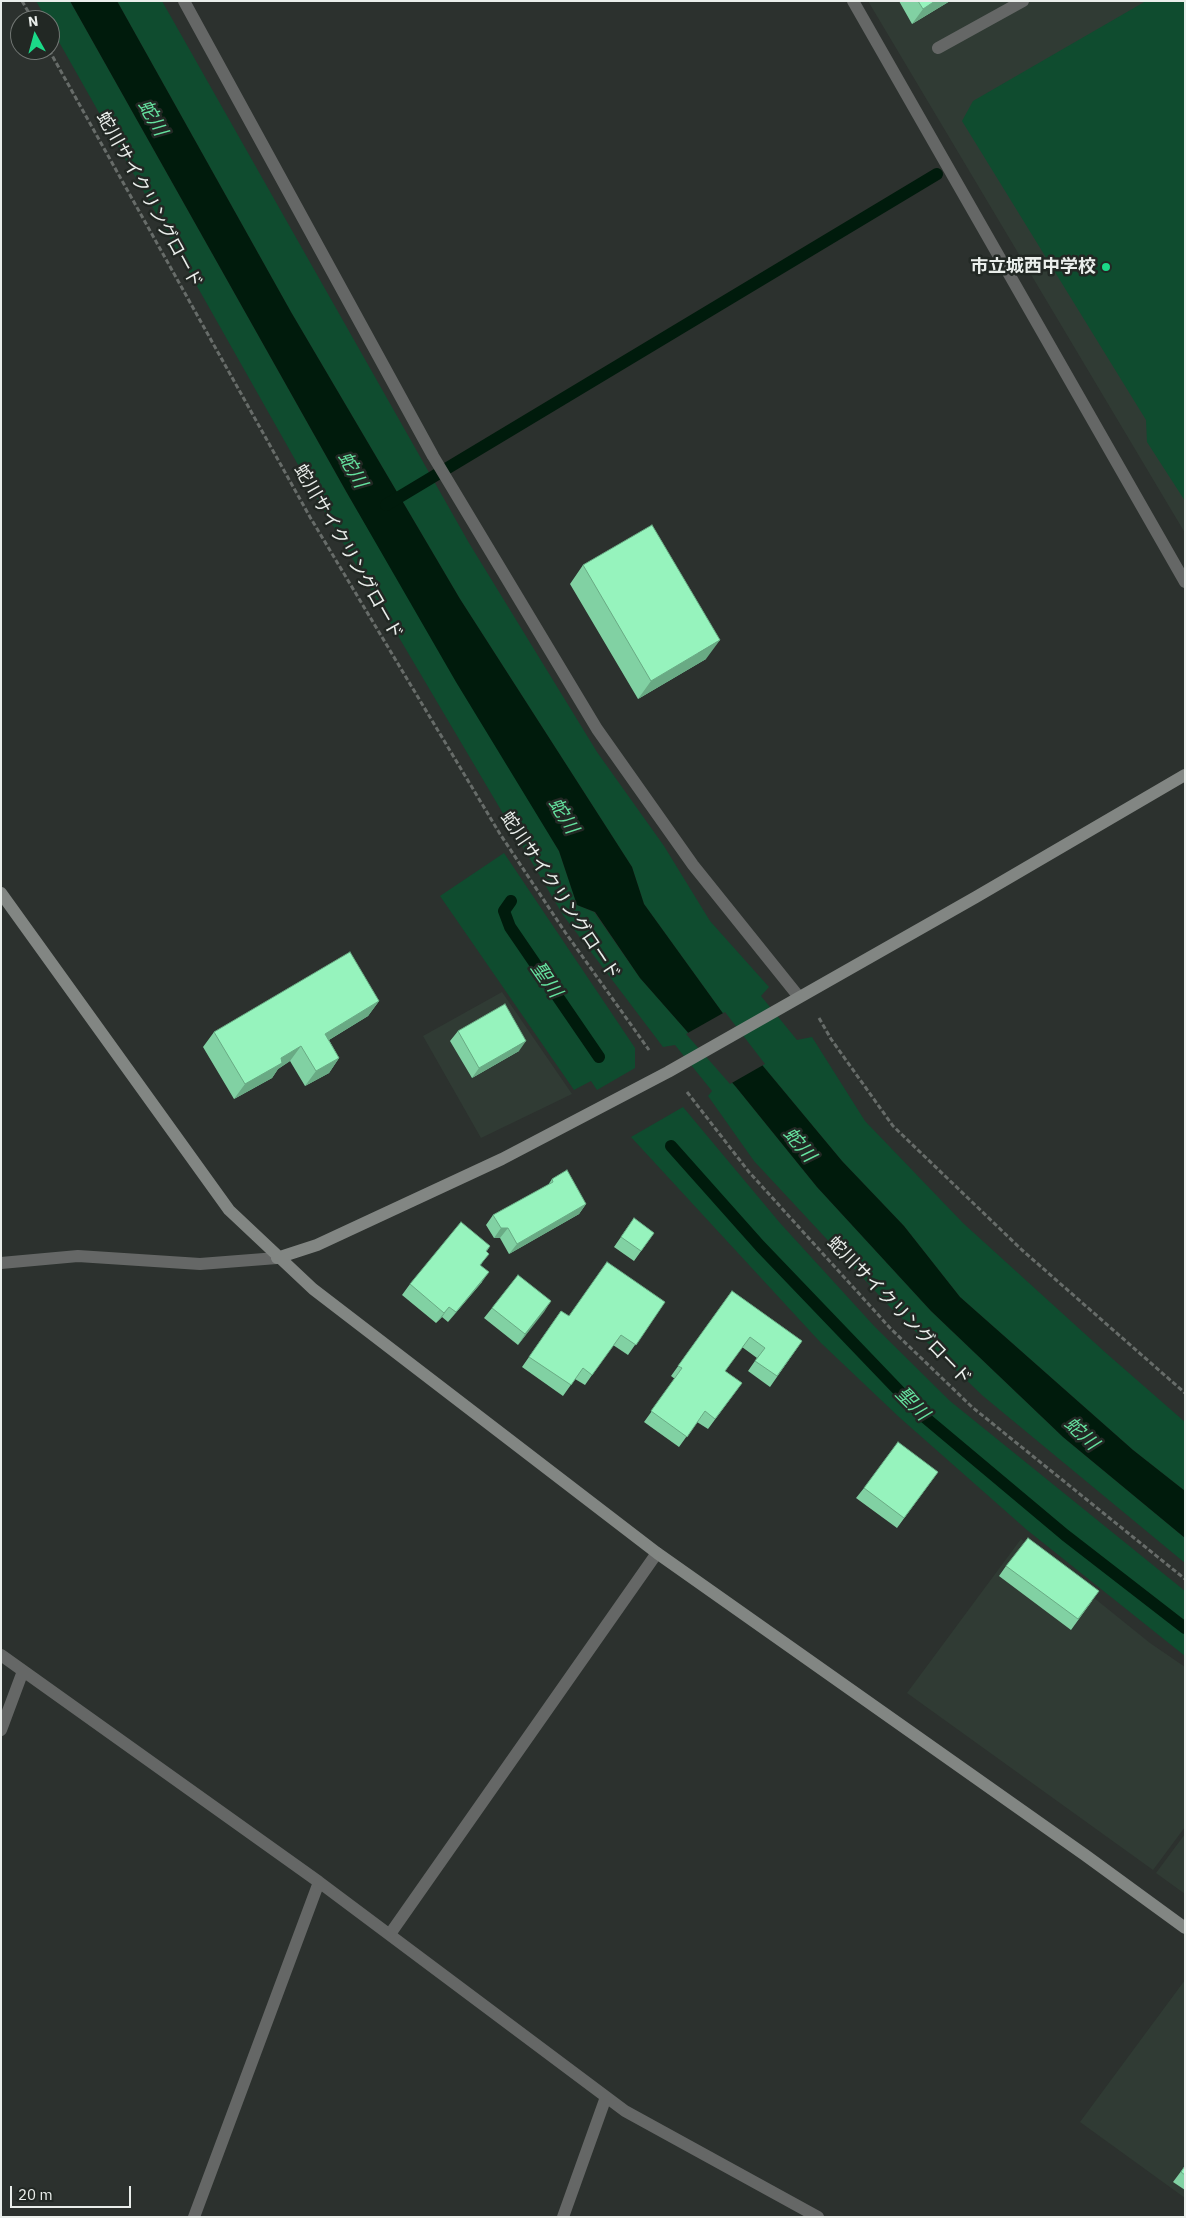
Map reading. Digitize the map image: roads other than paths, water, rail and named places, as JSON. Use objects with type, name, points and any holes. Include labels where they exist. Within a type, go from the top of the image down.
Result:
[{"type":"street","points":[[184,1],[433,456],[597,729],[694,865],[799,997]]},
{"type":"street","points":[[853,1],[1185,582]]},
{"type":"street","points":[[938,48],[1023,1]]},
{"type":"street","points":[[1,1264],[78,1256],[200,1264],[277,1258],[317,1245],[502,1159],[680,1065],[976,897],[1185,774]]},
{"type":"street","points":[[1,893],[229,1210],[277,1258],[332,1304],[657,1553],[1077,1849],[1185,1928]]},
{"type":"street","points":[[390,1934],[657,1553]]},
{"type":"street","points":[[1,1655],[320,1882],[625,2111],[818,2217]]},
{"type":"street","points":[[1,1730],[23,1670]]},
{"type":"street","points":[[194,2217],[320,1882]]},
{"type":"street","points":[[563,2217],[606,2097]]},
{"type":"water","name":"蛇川","points":[[70,1],[117,1],[291,312],[460,599],[632,867],[644,904],[748,1048],[842,1161],[904,1226],[960,1297],[1133,1450],[1185,1491],[1185,1538],[1063,1437],[931,1311],[817,1187],[736,1087],[640,978],[595,912],[577,905],[559,851],[456,682],[347,493]]},
{"type":"waterway","points":[[386,505],[937,174]]},
{"type":"waterway","name":"聖川","points":[[511,901],[504,911],[510,927],[599,1057]]},
{"type":"waterway","name":"聖川","points":[[671,1146],[760,1246],[922,1415],[1065,1535],[1185,1628]]},
{"type":"place","name":"市立城西中学校","points":[[1106,267]]}]
